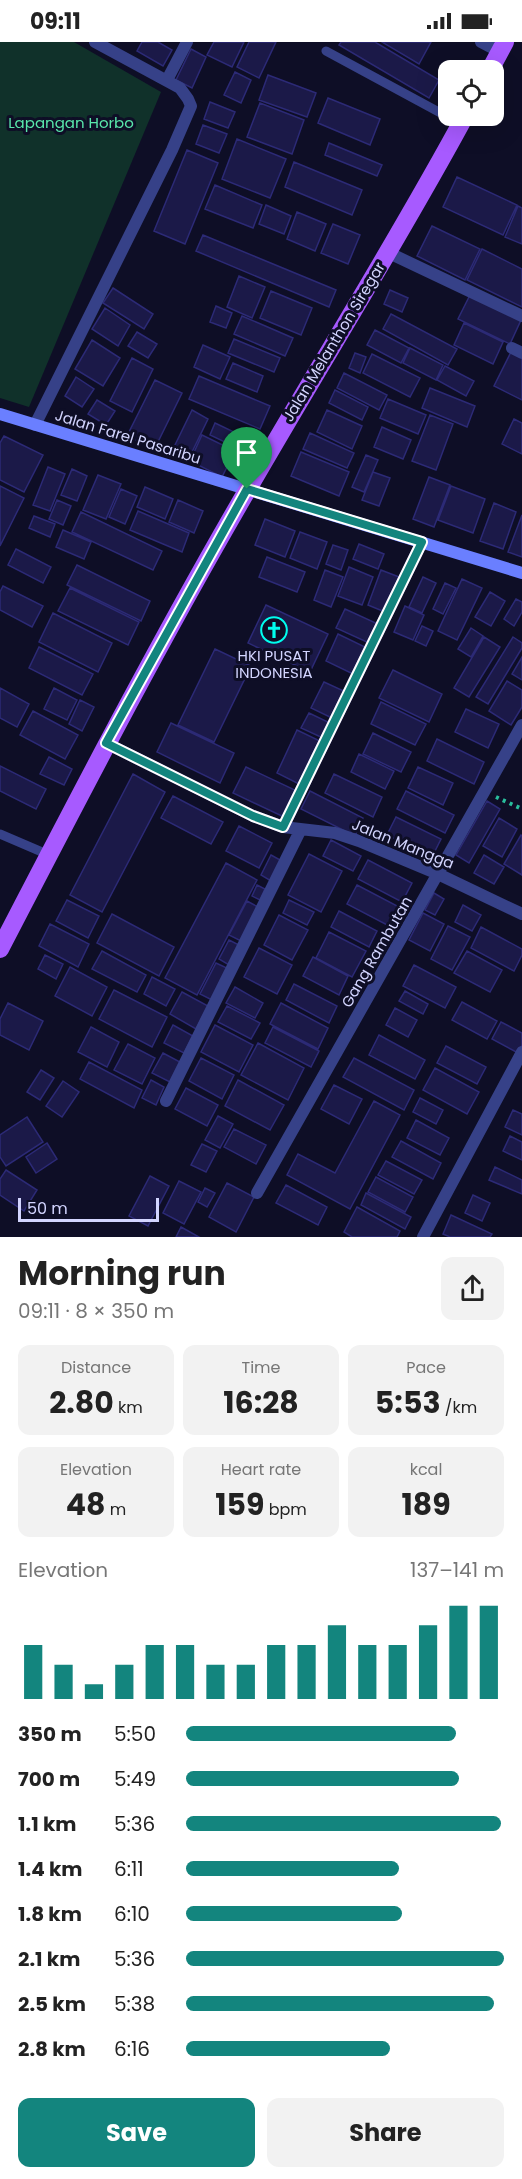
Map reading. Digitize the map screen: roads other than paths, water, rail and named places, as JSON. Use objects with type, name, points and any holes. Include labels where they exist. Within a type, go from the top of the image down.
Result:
[{"type":"main road","name":"Jalan Melanthon Siregar","points":[[0,950],[106,743],[247,489],[460,126]]},
{"type":"street","points":[[35,425],[172,150],[191,106],[189,99],[180,88],[95,42]]},
{"type":"street","points":[[167,80],[187,42]]},
{"type":"street","points":[[481,42],[502,47]]},
{"type":"street","points":[[387,252],[522,316]]},
{"type":"street","name":"Jalan Farel Pasaribu","points":[[1,417],[35,425],[522,573]]},
{"type":"street","points":[[283,827],[422,542]]},
{"type":"street","name":"Gang Rambutan","points":[[257,1193],[522,725]]},
{"type":"street","name":"Jalan Mangga","points":[[106,743],[253,816],[300,831],[317,830],[335,833],[438,874],[522,914]]},
{"type":"street","points":[[166,1101],[300,831]]},
{"type":"street","points":[[423,1237],[522,1052]]},
{"type":"lane","points":[[326,51],[438,107]]},
{"type":"lane","points":[[0,834],[49,855]]},
{"type":"place","name":"HKI PUSAT INDONESIA","points":[[274,630]]},
{"type":"park label","name":"Lapangan Horbo","points":[[71,123]]}]
